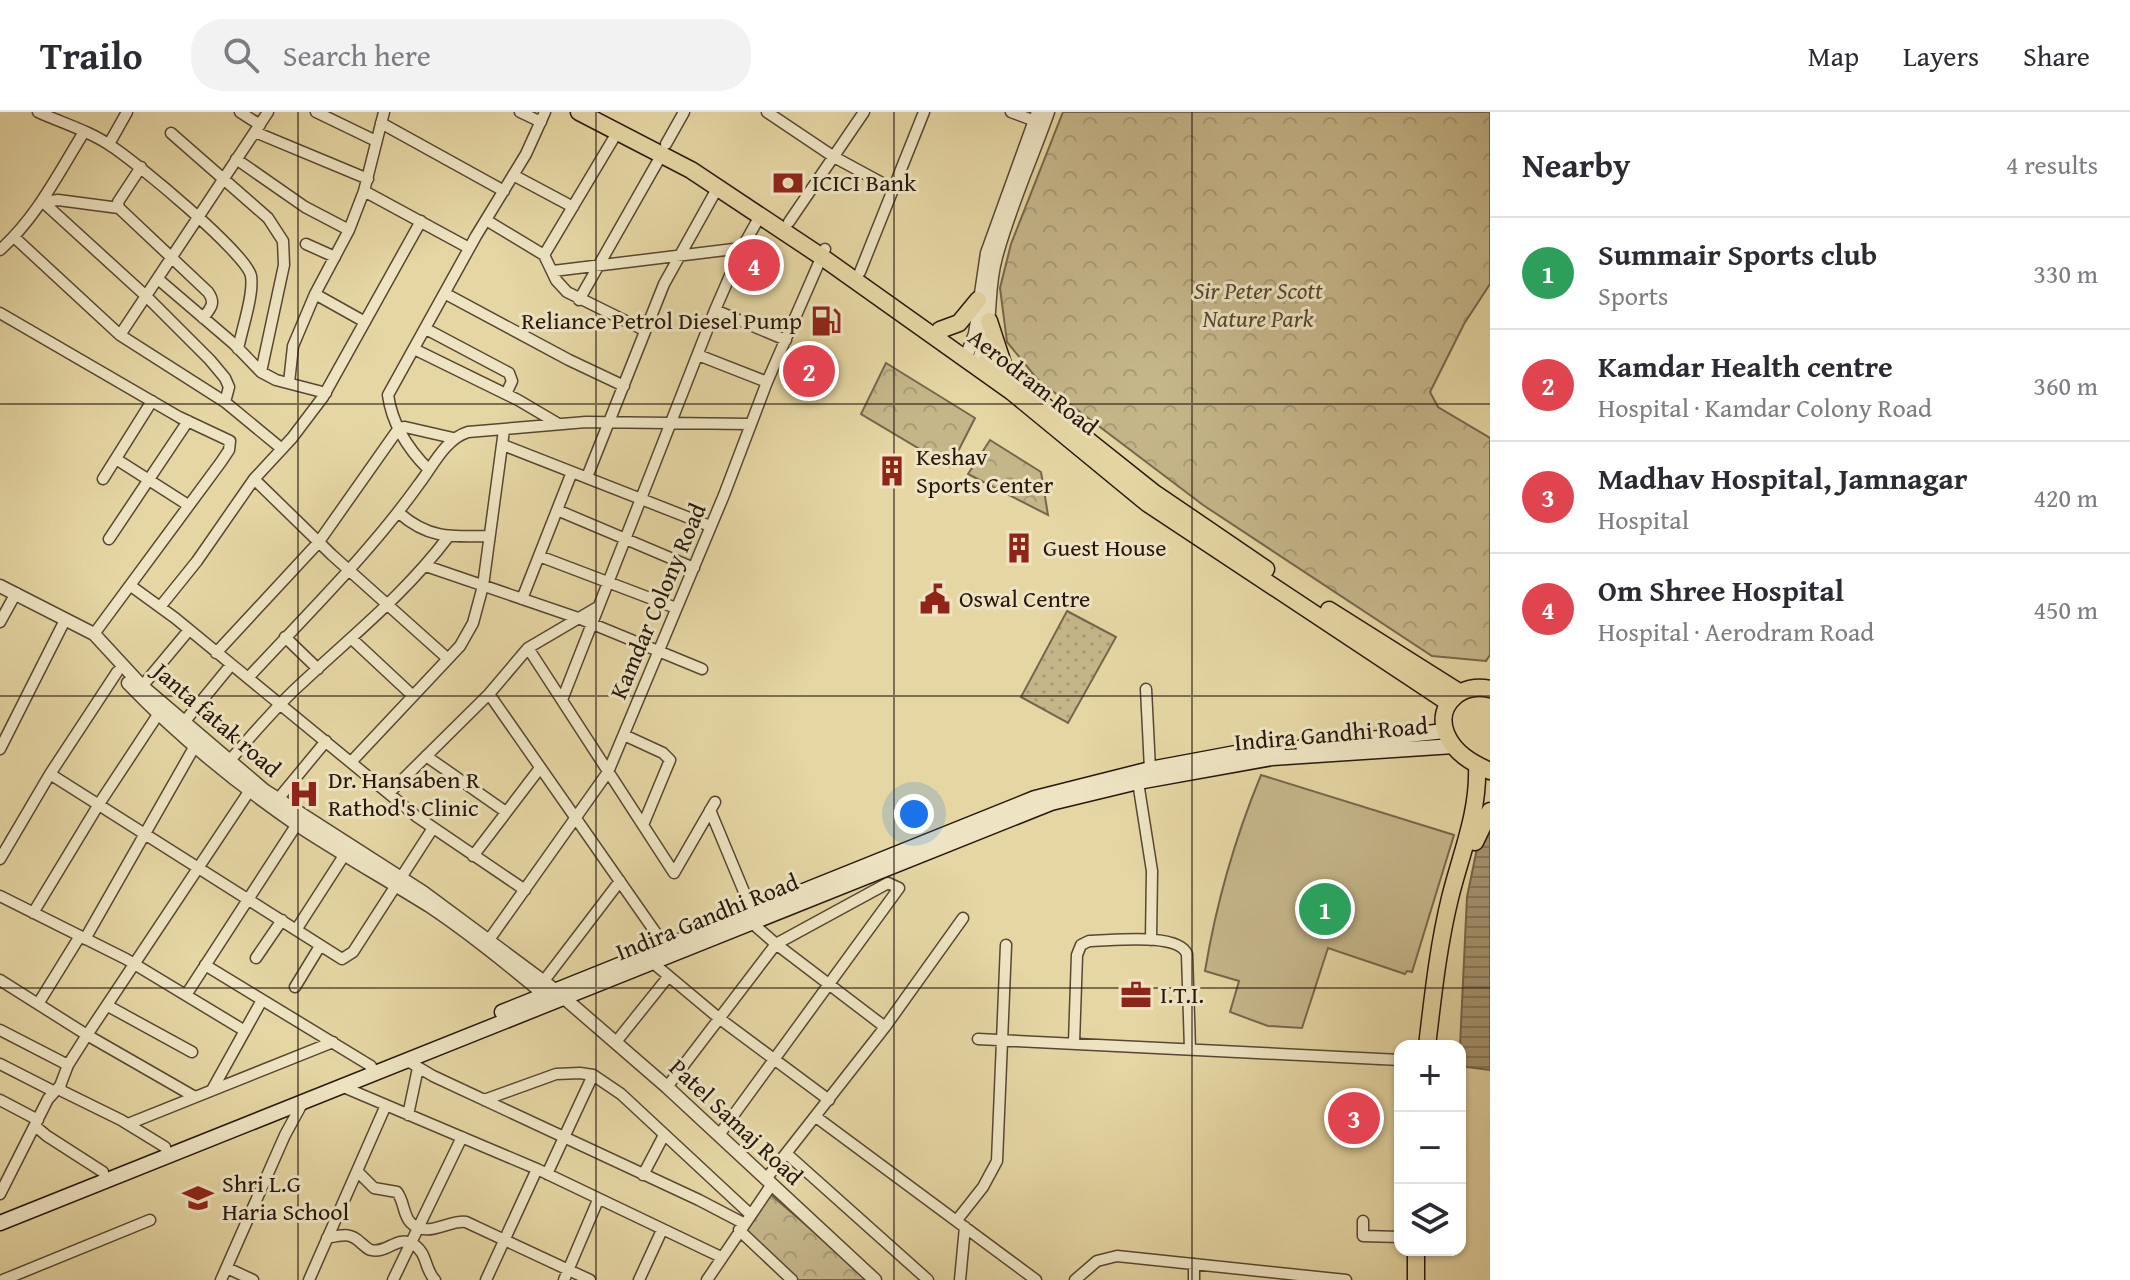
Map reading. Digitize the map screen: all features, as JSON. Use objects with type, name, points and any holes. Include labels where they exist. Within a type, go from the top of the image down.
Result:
[{"type":"main road","name":"Aerodram Road","points":[[579,112],[664,149],[760,216],[860,272],[940,330],[1147,503],[1454,698]]},
{"type":"main road","name":"Aerodram Road","points":[[603,112],[789,222],[824,253],[973,357],[1006,373],[1153,492],[1454,698]]},
{"type":"main road","points":[[940,330],[959,323],[978,300]]},
{"type":"main road","points":[[989,321],[1006,373]]},
{"type":"main road","points":[[1428,1040],[1435,972],[1484,768],[1450,739],[1444,721],[1454,698],[1470,687],[1490,689]]},
{"type":"main road","name":"Indira Gandhi Road","points":[[552,994],[653,963],[752,917],[1035,798],[1150,769],[1241,752],[1450,739]]},
{"type":"main road","name":"Indira Gandhi Road","points":[[335,1084],[407,1061],[665,946],[752,917],[1051,803],[1138,782],[1272,758],[1450,739]]},
{"type":"main road","points":[[1436,1040],[1457,906],[1473,847],[1490,811]]},
{"type":"main road","name":"Indira Gandhi Road","points":[[0,1223],[335,1084],[371,1066],[407,1061]]},
{"type":"main road","name":"Indira Gandhi Road","points":[[0,1212],[301,1098]]},
{"type":"main road","points":[[1416,1256],[1416,1280]]},
{"type":"street","points":[[38,112],[109,144],[141,167],[198,217],[250,271],[251,282],[238,349]]},
{"type":"street","points":[[109,144],[127,112]]},
{"type":"street","points":[[240,112],[257,128],[368,179]]},
{"type":"street","points":[[120,335],[268,112]]},
{"type":"street","points":[[316,112],[376,141]]},
{"type":"street","points":[[429,470],[413,454],[399,428],[388,395],[543,117],[520,112]]},
{"type":"street","points":[[579,300],[684,112]]},
{"type":"street","points":[[767,112],[783,116],[834,157],[893,189]]},
{"type":"street","points":[[789,222],[864,112]]},
{"type":"street","points":[[860,272],[924,112]]},
{"type":"street","points":[[973,357],[978,300],[987,253],[1037,116],[1011,112]]},
{"type":"street","points":[[973,357],[986,343],[995,258],[1048,112]]},
{"type":"street","points":[[289,383],[293,346],[315,294],[349,230],[368,179],[382,118],[504,191]]},
{"type":"street","points":[[544,255],[618,131]]},
{"type":"street","points":[[0,250],[43,202],[84,132]]},
{"type":"street","points":[[171,133],[268,218],[285,248],[261,372]]},
{"type":"street","points":[[236,159],[305,207],[349,230]]},
{"type":"street","points":[[119,208],[118,202],[141,167]]},
{"type":"street","points":[[513,175],[573,207]]},
{"type":"street","points":[[587,477],[644,330],[677,256],[718,187]]},
{"type":"street","points":[[364,191],[469,248]]},
{"type":"street","points":[[43,202],[58,200],[119,208],[213,299],[213,305],[203,318]]},
{"type":"street","points":[[43,202],[146,296],[225,378],[229,387],[225,402]]},
{"type":"street","points":[[562,700],[715,310],[742,248],[760,216]]},
{"type":"street","points":[[486,220],[544,255],[560,287],[579,300],[644,330]]},
{"type":"street","points":[[160,607],[197,561],[254,479],[326,393],[421,221]]},
{"type":"street","points":[[14,237],[120,335],[225,402],[282,449]]},
{"type":"street","points":[[306,244],[335,257]]},
{"type":"street","points":[[553,271],[742,248]]},
{"type":"street","name":"Kamdar Colony Road","points":[[487,943],[608,772],[694,568],[767,382],[824,253]]},
{"type":"street","points":[[158,279],[261,372],[326,393]]},
{"type":"street","points":[[315,294],[365,322]]},
{"type":"street","points":[[446,294],[624,386]]},
{"type":"street","points":[[715,310],[786,340]]},
{"type":"street","points":[[1,316],[188,421],[227,439],[231,445],[94,634]]},
{"type":"street","points":[[426,329],[509,373],[512,381],[506,394]]},
{"type":"street","points":[[414,349],[557,423]]},
{"type":"street","points":[[698,355],[767,382]]},
{"type":"street","points":[[103,479],[152,401]]},
{"type":"street","points":[[109,539],[188,421]]},
{"type":"street","points":[[248,678],[399,513],[453,438],[468,432],[557,423],[672,421],[750,424]]},
{"type":"street","points":[[216,653],[318,543],[399,428],[453,438]]},
{"type":"street","points":[[352,761],[467,636],[483,586],[504,430]]},
{"type":"street","points":[[503,445],[710,526]]},
{"type":"street","points":[[116,459],[188,505]]},
{"type":"street","points":[[522,599],[572,472]]},
{"type":"street","points":[[254,479],[318,543],[447,658]]},
{"type":"street","points":[[557,510],[694,568]]},
{"type":"street","points":[[399,513],[418,528],[448,537],[489,536]]},
{"type":"street","points":[[231,759],[281,705],[426,566],[448,537]]},
{"type":"street","points":[[539,556],[676,608]]},
{"type":"street","points":[[426,566],[578,618],[702,669]]},
{"type":"street","name":"Janta fatak road","points":[[0,586],[9,595],[94,634],[139,689],[231,759],[253,786],[274,803],[397,881],[487,943],[552,994]]},
{"type":"street","points":[[131,586],[433,828],[525,890]]},
{"type":"street","points":[[0,622],[9,595],[63,624],[99,649],[117,672],[139,689],[159,713],[253,786],[68,1065],[0,1194]]},
{"type":"street","points":[[389,793],[489,694],[528,648],[596,608]]},
{"type":"street","points":[[1,745],[63,624]]},
{"type":"street","points":[[139,689],[189,630]]},
{"type":"street","points":[[285,637],[318,669]]},
{"type":"street","points":[[352,639],[412,695]]},
{"type":"street","points":[[528,648],[674,873],[713,806],[752,917],[776,944],[885,1027]]},
{"type":"street","points":[[185,721],[231,665]]},
{"type":"street","points":[[0,859],[50,774],[117,672]]},
{"type":"street","points":[[1146,689],[1150,769]]},
{"type":"street","points":[[489,694],[665,946]]},
{"type":"street","points":[[33,913],[159,713]]},
{"type":"street","points":[[624,735],[663,753],[670,760],[643,825]]},
{"type":"street","points":[[326,741],[274,803],[297,824],[397,881]]},
{"type":"street","points":[[38,1004],[146,835],[196,744]]},
{"type":"street","points":[[426,756],[506,812]]},
{"type":"street","points":[[473,856],[540,768]]},
{"type":"street","points":[[50,774],[342,959],[349,957],[433,828]]},
{"type":"street","points":[[1138,782],[1152,871],[1151,940]]},
{"type":"street","points":[[186,995],[297,824]]},
{"type":"street","points":[[296,930],[345,854]]},
{"type":"street","points":[[552,994],[620,881]]},
{"type":"street","points":[[667,1087],[776,944],[888,883],[899,888],[719,1135]]},
{"type":"street","points":[[0,896],[136,964],[245,1031]]},
{"type":"street","points":[[707,1280],[787,1154],[885,1027],[963,918]]},
{"type":"street","points":[[256,958],[282,920]]},
{"type":"street","points":[[1074,1043],[1077,955],[1081,945],[1089,941],[1151,940],[1179,944],[1187,954],[1190,1049]]},
{"type":"street","points":[[960,1280],[961,1224],[997,1161],[1006,945]]},
{"type":"street","points":[[295,987],[320,946]]},
{"type":"street","points":[[653,963],[720,1019],[829,1100]]},
{"type":"street","points":[[205,965],[371,1066]]},
{"type":"street","points":[[616,1042],[668,977]]},
{"type":"street","points":[[0,980],[87,1035],[195,1097]]},
{"type":"street","name":"Patel Samaj Road","points":[[552,994],[616,1042],[667,1087],[875,1280]]},
{"type":"street","points":[[212,1090],[262,1000]]},
{"type":"street","points":[[108,1006],[192,1052]]},
{"type":"street","points":[[0,1030],[68,1065]]},
{"type":"street","points":[[978,1039],[1394,1060]]},
{"type":"street","points":[[128,1124],[333,1042]]},
{"type":"street","points":[[408,1115],[407,1061],[744,1223]]},
{"type":"street","points":[[0,1064],[128,1124],[165,1147]]},
{"type":"street","points":[[484,1100],[556,1074],[593,1075],[609,1084],[664,1135],[792,1280]]},
{"type":"street","points":[[486,1280],[504,1240],[565,1137],[593,1075]]},
{"type":"street","points":[[335,1084],[542,1172],[721,1257]]},
{"type":"street","points":[[221,1280],[301,1098]]},
{"type":"street","points":[[0,1100],[36,1123],[47,1136],[103,1172]]},
{"type":"street","points":[[309,1280],[386,1105]]},
{"type":"street","points":[[816,1117],[1036,1280]]},
{"type":"street","points":[[643,1175],[664,1135]]},
{"type":"street","points":[[393,1280],[462,1137]]},
{"type":"street","points":[[787,1154],[928,1280]]},
{"type":"street","points":[[357,1171],[374,1188],[397,1192],[410,1221],[418,1227],[439,1228],[461,1221],[504,1240],[567,1275],[590,1280]]},
{"type":"street","points":[[567,1275],[598,1200]]},
{"type":"street","points":[[3,1280],[150,1220]]},
{"type":"street","points":[[1363,1221],[1363,1236],[1394,1237]]},
{"type":"street","points":[[639,1280],[662,1230]]},
{"type":"street","points":[[327,1238],[347,1234],[371,1250],[401,1241],[411,1243],[422,1252],[429,1273],[435,1280]]},
{"type":"street","points":[[1075,1280],[1106,1257],[1342,1280]]},
{"type":"street","points":[[1194,1264],[1194,1280]]},
{"type":"street","points":[[227,1268],[253,1280]]},
{"type":"green space","name":"Sir Peter Scott Nature Park","points":[[1063,112],[1490,112],[1490,284],[1464,324],[1430,392],[1438,407],[1490,438],[1490,655],[1486,661],[1432,656],[1203,505],[1038,380],[1007,342],[1000,288],[1011,244]]},
{"type":"green space","points":[[886,363],[975,418],[950,467],[861,414]]},
{"type":"green space","points":[[990,440],[1041,472],[1048,515],[968,474]]},
{"type":"green space","points":[[1067,611],[1116,637],[1068,723],[1021,697]]},
{"type":"green space","points":[[1261,775],[1454,835],[1412,972],[1405,974],[1328,948],[1302,1028],[1268,1026],[1230,1012],[1239,981],[1205,971],[1227,872]]},
{"type":"green space","points":[[771,1195],[871,1280],[796,1280],[744,1232]]},
{"type":"shaded area","points":[[1490,819],[1490,1070],[1466,1067],[1466,1040],[1460,1040],[1467,897],[1480,834]]},
{"type":"place","name":"ICICI Bank","points":[[788,183]]},
{"type":"place","name":"Om Shree Hospital","points":[[754,265]]},
{"type":"place","name":"Reliance Petrol Diesel Pump","points":[[826,321]]},
{"type":"place","name":"Kamdar Health centre","points":[[809,371]]},
{"type":"place","name":"Keshav Sports Center","points":[[892,471]]},
{"type":"place","name":"Guest House","points":[[1019,548]]},
{"type":"place","name":"Oswal Centre","points":[[935,599]]},
{"type":"place","name":"Dr. Hansaben R Rathod's Clinic","points":[[304,794]]},
{"type":"place","name":"Summair Sports club","points":[[1325,909]]},
{"type":"place","name":"I.T.I.","points":[[1136,995]]},
{"type":"place","name":"Madhav Hospital, Jamnagar","points":[[1354,1118]]},
{"type":"place","name":"Shri L.G Haria School","points":[[198,1198]]}]
